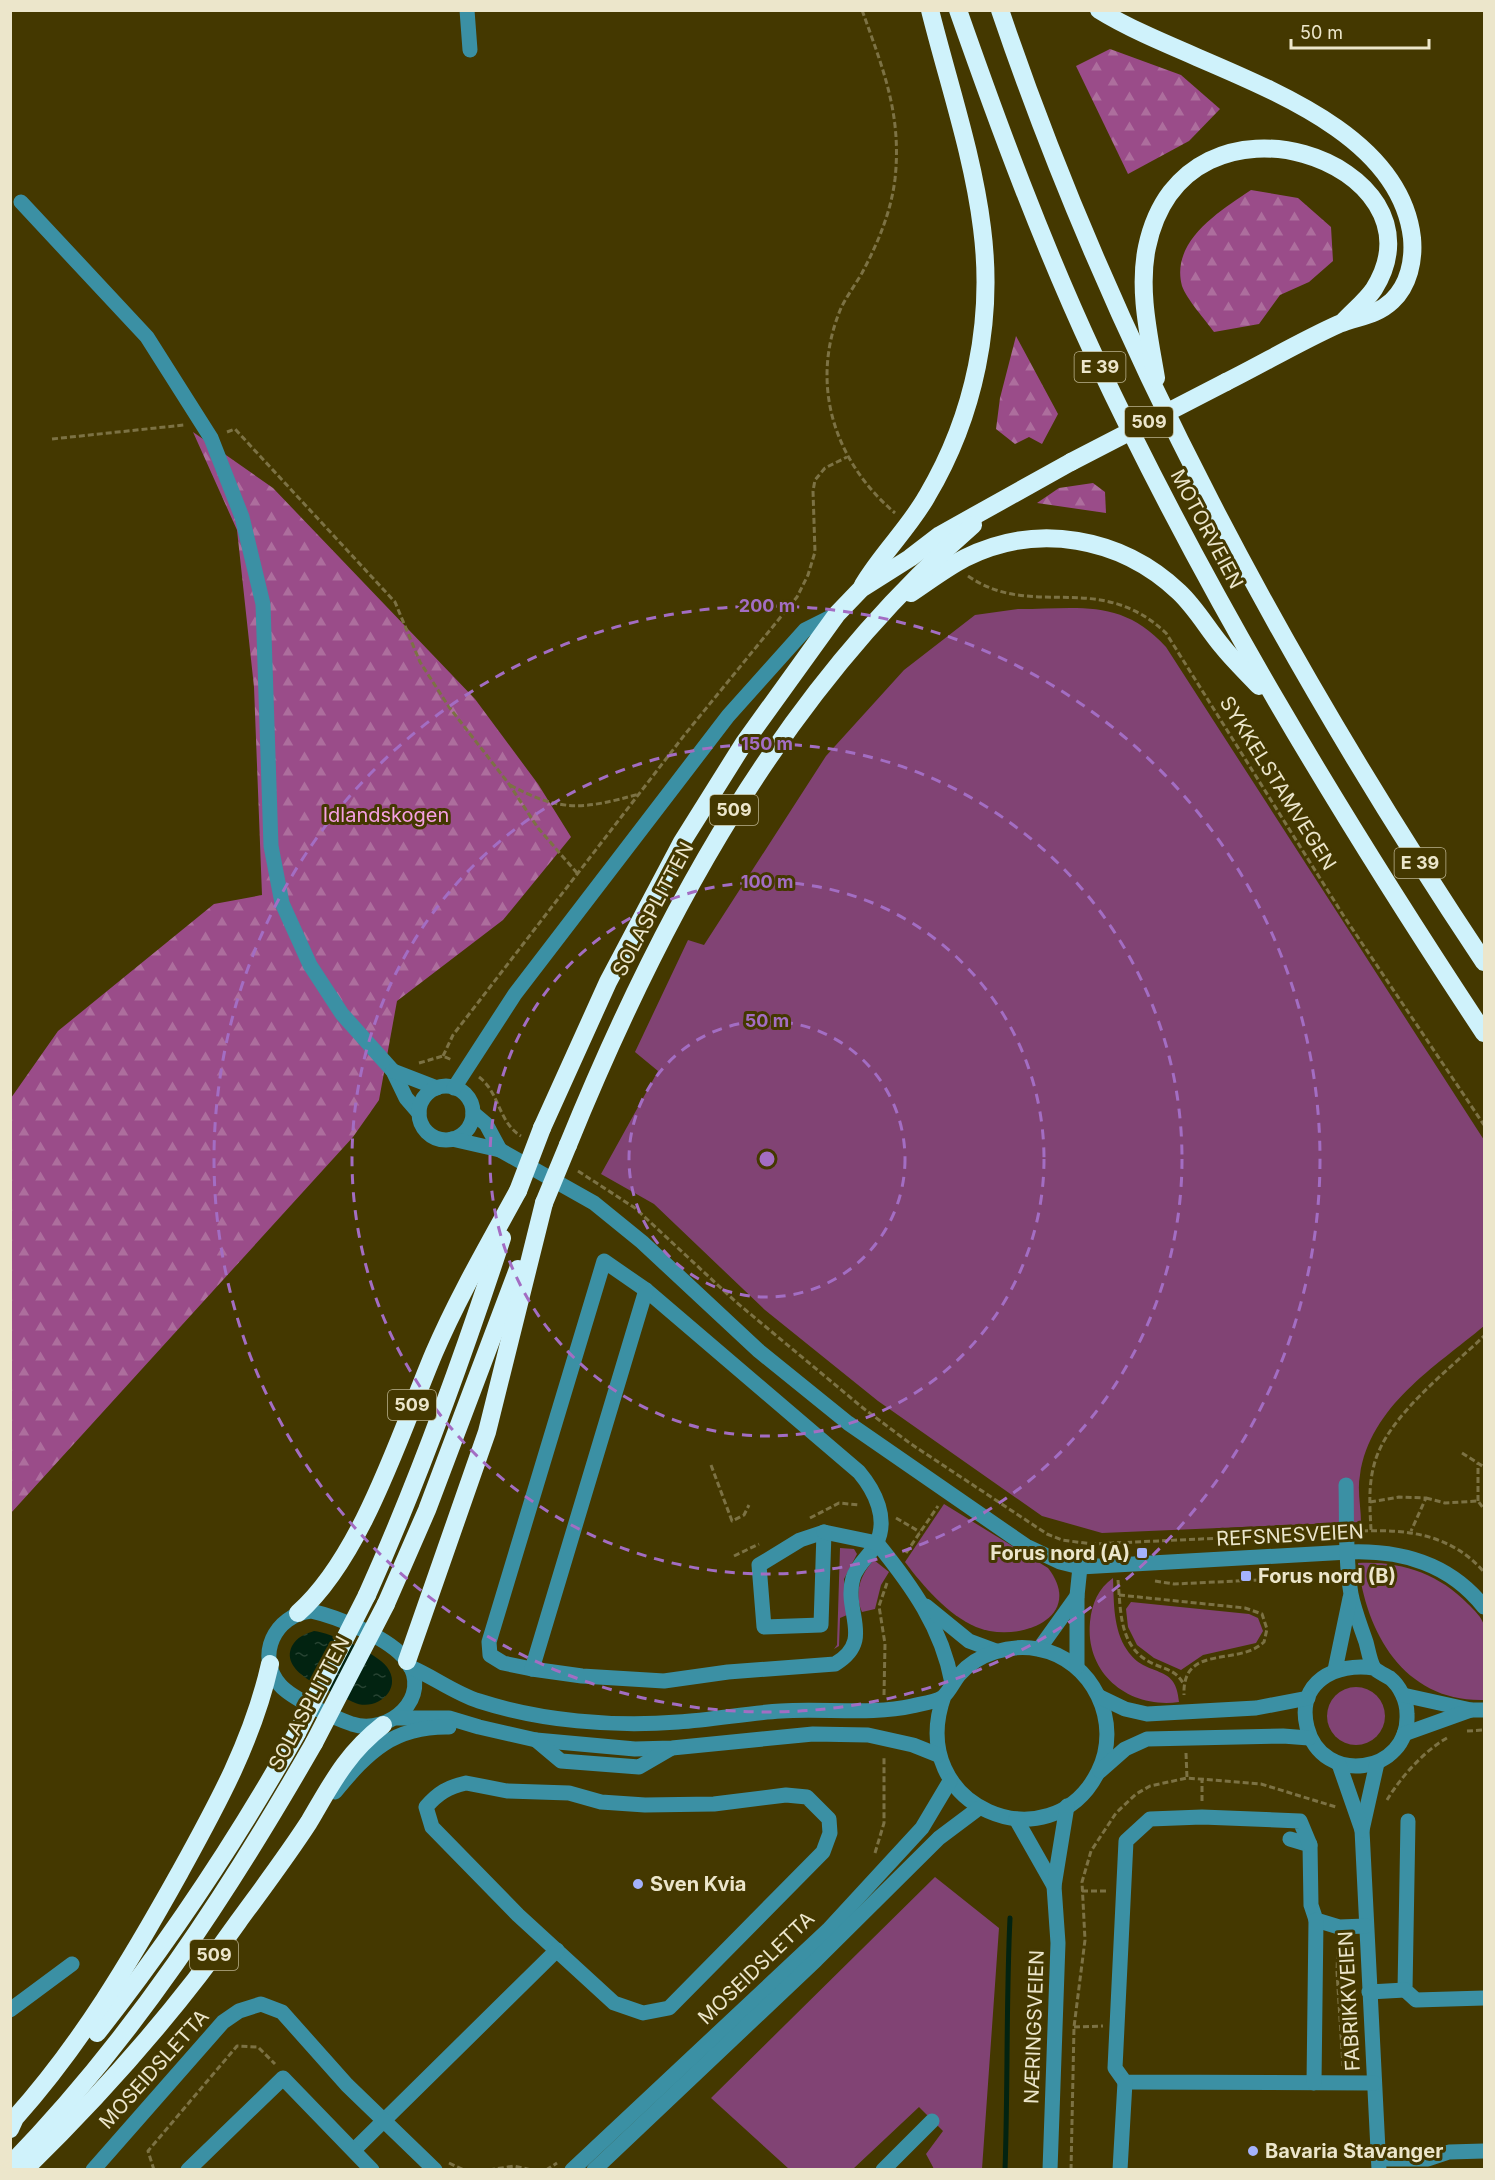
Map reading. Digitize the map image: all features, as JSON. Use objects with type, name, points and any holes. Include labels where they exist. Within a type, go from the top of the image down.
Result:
[{"type":"highway","points":[[861,589],[874,567],[913,519],[948,455],[971,390],[984,325],[986,263],[980,209],[930,10]]},
{"type":"highway","name":"MOTORVEIEN","points":[[958,10],[1023,187],[1093,353],[1188,543],[1279,706],[1363,845],[1485,1033]]},
{"type":"highway","name":"MOTORVEIEN","points":[[1000,10],[1073,207],[1159,399],[1207,495],[1291,649],[1409,847],[1485,962]]},
{"type":"highway","points":[[1099,10],[1151,39],[1298,104],[1344,133],[1377,165],[1392,185],[1407,213],[1413,245],[1409,275],[1395,298],[1384,308],[1374,315],[1342,323]]},
{"type":"highway","name":"E 39","points":[[1159,399],[1144,296],[1144,265],[1147,247],[1165,201],[1178,184],[1207,162],[1243,149],[1265,147],[1305,152],[1341,170],[1370,196],[1384,224],[1387,251],[1384,265],[1373,289],[1342,323]]},
{"type":"highway","name":"SOLASPLITTEN","points":[[10,2138],[124,1998],[199,1894],[263,1794],[297,1733],[367,1595],[407,1506],[465,1352],[518,1191],[542,1128],[579,1043],[633,933],[714,789],[769,706],[837,614],[861,589],[910,558],[940,535],[1071,462],[1342,323]]},
{"type":"highway","name":"SOLASPLITTEN","points":[[10,2165],[36,2139],[141,2012],[214,1908],[315,1743],[386,1604],[427,1510],[544,1203],[604,1057],[683,898],[734,810],[791,723],[841,660],[922,570],[1001,501]]},
{"type":"highway","name":"E 39","points":[[884,614],[955,563],[985,549],[1026,539],[1067,539],[1092,543],[1134,559],[1167,582],[1196,610],[1222,646],[1279,706]]},
{"type":"highway","name":"509","points":[[298,1612],[329,1581],[349,1547],[378,1486],[435,1350],[518,1191]]},
{"type":"highway","name":"509","points":[[409,1664],[487,1432],[544,1203]]},
{"type":"highway","points":[[10,2130],[15,2118],[60,2066],[92,2021],[141,1942],[230,1780],[254,1720],[270,1664]]},
{"type":"highway","name":"509","points":[[24,2169],[88,2106],[158,2027],[237,1924],[308,1822],[342,1767],[364,1740],[390,1721]]},
{"type":"street","points":[[467,10],[470,50]]},
{"type":"street","points":[[21,202],[147,337],[204,422],[211,438],[242,517],[263,604],[271,846],[282,903],[310,965],[322,985],[342,1014],[393,1071],[406,1098],[419,1113],[425,1131],[442,1140],[500,1150],[594,1203],[617,1221],[759,1351],[897,1459],[1026,1546],[1060,1562],[1080,1567],[1077,1596],[1077,1667]]},
{"type":"street","points":[[454,1088],[515,994],[728,716],[805,630],[837,614]]},
{"type":"street","points":[[393,1071],[437,1088],[454,1088],[468,1097],[473,1113],[486,1124],[500,1150]]},
{"type":"street","points":[[419,1113],[424,1098],[437,1088]]},
{"type":"street","points":[[452,1140],[469,1127],[473,1113]]},
{"type":"street","points":[[604,1261],[646,1290],[859,1472],[872,1488],[880,1508],[877,1544],[853,1577],[851,1594],[856,1642],[848,1656],[835,1664],[728,1672],[664,1681],[582,1676],[532,1669],[503,1663],[490,1655],[489,1642],[604,1261]]},
{"type":"street","points":[[532,1669],[646,1290]]},
{"type":"street","points":[[1335,1670],[1351,1595],[1346,1485]]},
{"type":"street","points":[[824,1532],[822,1625],[764,1627],[759,1565],[800,1540],[824,1532],[877,1544],[924,1605],[947,1655],[948,1690]]},
{"type":"street","name":"REFSNESVEIEN","points":[[1080,1567],[1349,1552],[1388,1553],[1423,1561],[1456,1580],[1485,1608]]},
{"type":"street","points":[[1351,1595],[1374,1668]]},
{"type":"street","points":[[1039,1649],[1077,1596]]},
{"type":"street","points":[[924,1605],[969,1641],[996,1651]]},
{"type":"street","points":[[938,1755],[892,1739],[843,1734],[780,1736],[672,1748],[624,1748],[536,1740],[449,1718],[390,1721],[372,1727],[351,1724],[289,1693],[280,1686],[270,1664],[269,1650],[273,1635],[285,1621],[298,1612],[311,1611],[331,1616],[386,1642],[409,1664],[477,1700],[505,1708],[588,1721],[676,1723],[778,1711],[870,1710],[909,1707],[948,1690]]},
{"type":"street","points":[[1098,1773],[1107,1743],[1107,1727],[1100,1697],[1077,1667],[1053,1653],[1039,1649],[1010,1648],[996,1651],[964,1669],[948,1690],[936,1725],[938,1755],[950,1781],[963,1796],[979,1808],[1016,1819],[1051,1814],[1067,1806],[1089,1786],[1098,1773],[1125,1749],[1147,1740],[1283,1736],[1310,1738]]},
{"type":"street","points":[[390,1721],[408,1706],[414,1692],[409,1664]]},
{"type":"street","points":[[1354,1665],[1374,1668],[1391,1679],[1403,1695],[1407,1714],[1404,1734],[1394,1751],[1377,1763],[1358,1767],[1338,1764],[1321,1754],[1310,1738],[1305,1718],[1308,1698],[1319,1681],[1335,1670],[1354,1665]]},
{"type":"street","points":[[1403,1695],[1478,1710]]},
{"type":"street","points":[[1100,1697],[1125,1709],[1147,1714],[1256,1708],[1308,1698]]},
{"type":"street","points":[[1404,1734],[1478,1710]]},
{"type":"street","points":[[308,1822],[349,1773],[389,1739],[432,1726],[479,1727]]},
{"type":"street","name":"FABRIKKVEIEN","points":[[1377,1763],[1362,1830],[1379,2164]]},
{"type":"street","name":"FABRIKKVEIEN","points":[[1338,1764],[1362,1830]]},
{"type":"street","name":"MOSEIDSLETTA","points":[[572,2169],[588,2157],[835,1922],[922,1828],[950,1781]]},
{"type":"street","points":[[466,1783],[507,1791],[569,1793],[601,1802],[645,1805],[714,1804],[786,1795],[807,1797],[829,1819],[830,1833],[823,1852],[669,2008],[643,2013],[614,2003],[557,1950],[518,1915],[432,1827],[426,1807],[436,1794],[449,1787],[466,1783]]},
{"type":"street","name":"NÆRINGSVEIEN","points":[[1050,2169],[1058,1944],[1054,1886],[1067,1806]]},
{"type":"street","name":"MOSEIDSLETTA","points":[[594,2169],[816,1959],[939,1838],[979,1808]]},
{"type":"street","points":[[1120,2169],[1125,2082],[1115,2068],[1125,1842],[1150,1819],[1202,1817],[1300,1821],[1310,1845],[1311,1905],[1316,1920],[1314,2083]]},
{"type":"street","name":"NÆRINGSVEIEN","points":[[1016,1819],[1054,1886]]},
{"type":"street","points":[[1405,1990],[1408,1821]]},
{"type":"street","points":[[1290,1839],[1310,1845]]},
{"type":"street","points":[[1316,1920],[1339,1927],[1366,1926]]},
{"type":"street","points":[[354,2150],[557,1950]]},
{"type":"street","points":[[10,2010],[72,1964]]},
{"type":"street","points":[[1369,1992],[1405,1990],[1416,2000],[1485,1998]]},
{"type":"street","name":"MOSEIDSLETTA","points":[[93,2169],[223,2022],[239,2011],[261,2004],[282,2012],[348,2085],[384,2120],[440,2164]]},
{"type":"street","points":[[188,2169],[283,2078],[372,2169]]},
{"type":"street","points":[[1125,2082],[1374,2083]]},
{"type":"street","points":[[892,2166],[932,2121]]},
{"type":"street","points":[[1379,2164],[1428,2159],[1449,2152],[1485,2151]]},
{"type":"path","points":[[862,10],[882,62],[891,94],[897,152],[895,180],[886,219],[871,254],[842,307],[828,354],[828,400],[836,433],[847,457],[867,486],[895,513]]},
{"type":"path","points":[[52,439],[204,422]]},
{"type":"path","points":[[211,438],[235,429],[395,602],[420,662],[449,707],[509,784],[538,828],[577,874]]},
{"type":"path","points":[[443,1056],[453,1035],[577,874],[742,662],[797,597],[808,575],[815,552],[813,491],[815,480],[825,468],[847,457]]},
{"type":"path","name":"SYKKELSTAMVEGEN","points":[[968,576],[996,590],[1019,596],[1094,598],[1118,603],[1140,613],[1166,633],[1345,918],[1485,1125]]},
{"type":"path","points":[[509,784],[549,803],[576,807],[604,804],[639,794]]},
{"type":"path","points":[[413,1065],[443,1056],[459,1064]]},
{"type":"path","points":[[473,1072],[487,1083],[512,1131],[522,1137]]},
{"type":"path","points":[[573,1168],[635,1208],[744,1309],[863,1408],[920,1450],[1047,1534],[1062,1540],[1092,1544],[1371,1531],[1411,1532],[1449,1544],[1485,1572]]},
{"type":"path","points":[[1371,1531],[1370,1502],[1374,1465],[1388,1433],[1485,1336]]},
{"type":"path","points":[[1462,1453],[1485,1467]]},
{"type":"path","points":[[1479,1463],[1478,1501],[1485,1509]]},
{"type":"path","points":[[711,1465],[732,1521],[744,1515],[749,1505]]},
{"type":"path","points":[[1370,1502],[1399,1497],[1426,1498],[1445,1503],[1478,1501]]},
{"type":"path","points":[[1411,1532],[1426,1498]]},
{"type":"path","points":[[1124,1578],[1118,1580],[1122,1629],[1131,1646],[1143,1658],[1179,1675],[1184,1684]]},
{"type":"path","points":[[1152,1580],[1174,1584],[1258,1580]]},
{"type":"path","points":[[1119,1595],[1245,1608],[1262,1614],[1267,1629],[1264,1642],[1257,1648],[1195,1665],[1188,1671],[1184,1684],[1185,1700]]},
{"type":"path","points":[[1461,1732],[1485,1730]]},
{"type":"path","points":[[1386,1802],[1394,1788],[1431,1750],[1454,1734]]},
{"type":"path","points":[[1186,1749],[1186,1778]]},
{"type":"path","points":[[873,1855],[884,1823],[884,1753]]},
{"type":"path","points":[[1071,2169],[1074,2027],[1084,1940],[1082,1891],[1088,1857],[1116,1814],[1136,1794],[1150,1786],[1186,1778],[1261,1785],[1317,1803],[1340,1807]]},
{"type":"path","points":[[1202,1778],[1202,1817]]},
{"type":"path","points":[[1082,1891],[1124,1891]]},
{"type":"path","points":[[1339,1927],[1337,1983],[1342,2065],[1348,2084]]},
{"type":"path","points":[[1074,2027],[1116,2025]]},
{"type":"path","points":[[154,2169],[148,2151],[237,2046],[258,2047],[273,2061],[283,2078]]},
{"type":"path","points":[[440,2164],[464,2169]]},
{"type":"path","points":[[489,2169],[514,2166],[532,2169]]},
{"type":"shaded area","points":[[1080,608],[1116,613],[1150,631],[1166,647],[1484,1140],[1484,1326],[1407,1390],[1377,1428],[1366,1450],[1360,1475],[1361,1522],[1102,1533],[1042,1516],[878,1401],[765,1310],[654,1204],[601,1174],[658,1071],[635,1052],[688,940],[704,945],[826,756],[904,670],[975,615],[1018,609]]},
{"type":"shaded area","points":[[944,1504],[1048,1568],[1058,1586],[1059,1601],[1053,1614],[1042,1623],[1027,1629],[1010,1632],[992,1631],[966,1622],[937,1599],[905,1562]]},
{"type":"shaded area","points":[[840,1548],[854,1549],[857,1554],[844,1579],[847,1615],[840,1618],[839,1646],[834,1649],[837,1645]]},
{"type":"shaded area","points":[[874,1560],[889,1572],[881,1585],[875,1609],[862,1612],[859,1598],[860,1585],[865,1572]]},
{"type":"shaded area","points":[[1358,1563],[1389,1564],[1418,1571],[1444,1584],[1475,1611],[1482,1620],[1486,1642],[1484,1700],[1456,1698],[1432,1689],[1412,1676],[1394,1659],[1370,1615],[1362,1589]]},
{"type":"shaded area","points":[[1113,1578],[1115,1616],[1122,1642],[1135,1659],[1143,1665],[1167,1675],[1177,1689],[1179,1702],[1161,1703],[1143,1700],[1128,1693],[1114,1684],[1103,1672],[1095,1657],[1090,1641],[1092,1609],[1100,1592]]},
{"type":"shaded area","points":[[1131,1602],[1249,1614],[1258,1618],[1263,1631],[1256,1643],[1203,1655],[1181,1670],[1154,1658],[1137,1645],[1128,1627],[1126,1609]]},
{"type":"shaded area","points":[[1356,1687],[1372,1692],[1380,1700],[1385,1716],[1380,1732],[1372,1740],[1356,1745],[1340,1740],[1332,1732],[1327,1716],[1332,1700],[1340,1692]]},
{"type":"shaded area","points":[[935,1877],[999,1928],[982,2169],[934,2169],[926,2154],[943,2131],[919,2107],[853,2169],[789,2169],[711,2098]]},
{"type":"green space","points":[[1110,49],[1181,75],[1220,109],[1189,141],[1128,174],[1076,66]]},
{"type":"green space","points":[[1251,190],[1298,198],[1331,227],[1333,261],[1309,282],[1280,295],[1259,324],[1214,332],[1184,291],[1180,270],[1183,255],[1190,241],[1200,229]]},
{"type":"green space","points":[[1016,336],[1058,414],[1042,444],[1029,437],[1015,444],[996,429],[1000,398]]},
{"type":"green space","name":"Idlandskogen","points":[[193,432],[273,488],[475,699],[538,784],[571,837],[503,920],[397,1001],[379,1100],[353,1137],[11,1513],[11,1098],[58,1031],[214,904],[262,895],[254,687],[237,530]]},
{"type":"green space","points":[[1093,483],[1105,492],[1106,513],[1037,503],[1059,488]]},
{"type":"water","points":[[314,1631],[353,1644],[382,1662],[387,1667],[392,1684],[385,1697],[378,1702],[361,1705],[310,1681],[300,1673],[293,1665],[290,1656],[292,1646],[299,1638]]},
{"type":"waterway","points":[[1005,2170],[1010,1918]]},
{"type":"place","name":"Forus nord (A)","points":[[1142,1553]]},
{"type":"place","name":"Forus nord (B)","points":[[1246,1576]]},
{"type":"place","name":"Sven Kvia","points":[[638,1884]]},
{"type":"place","name":"Bavaria Stavanger","points":[[1253,2151]]}]
